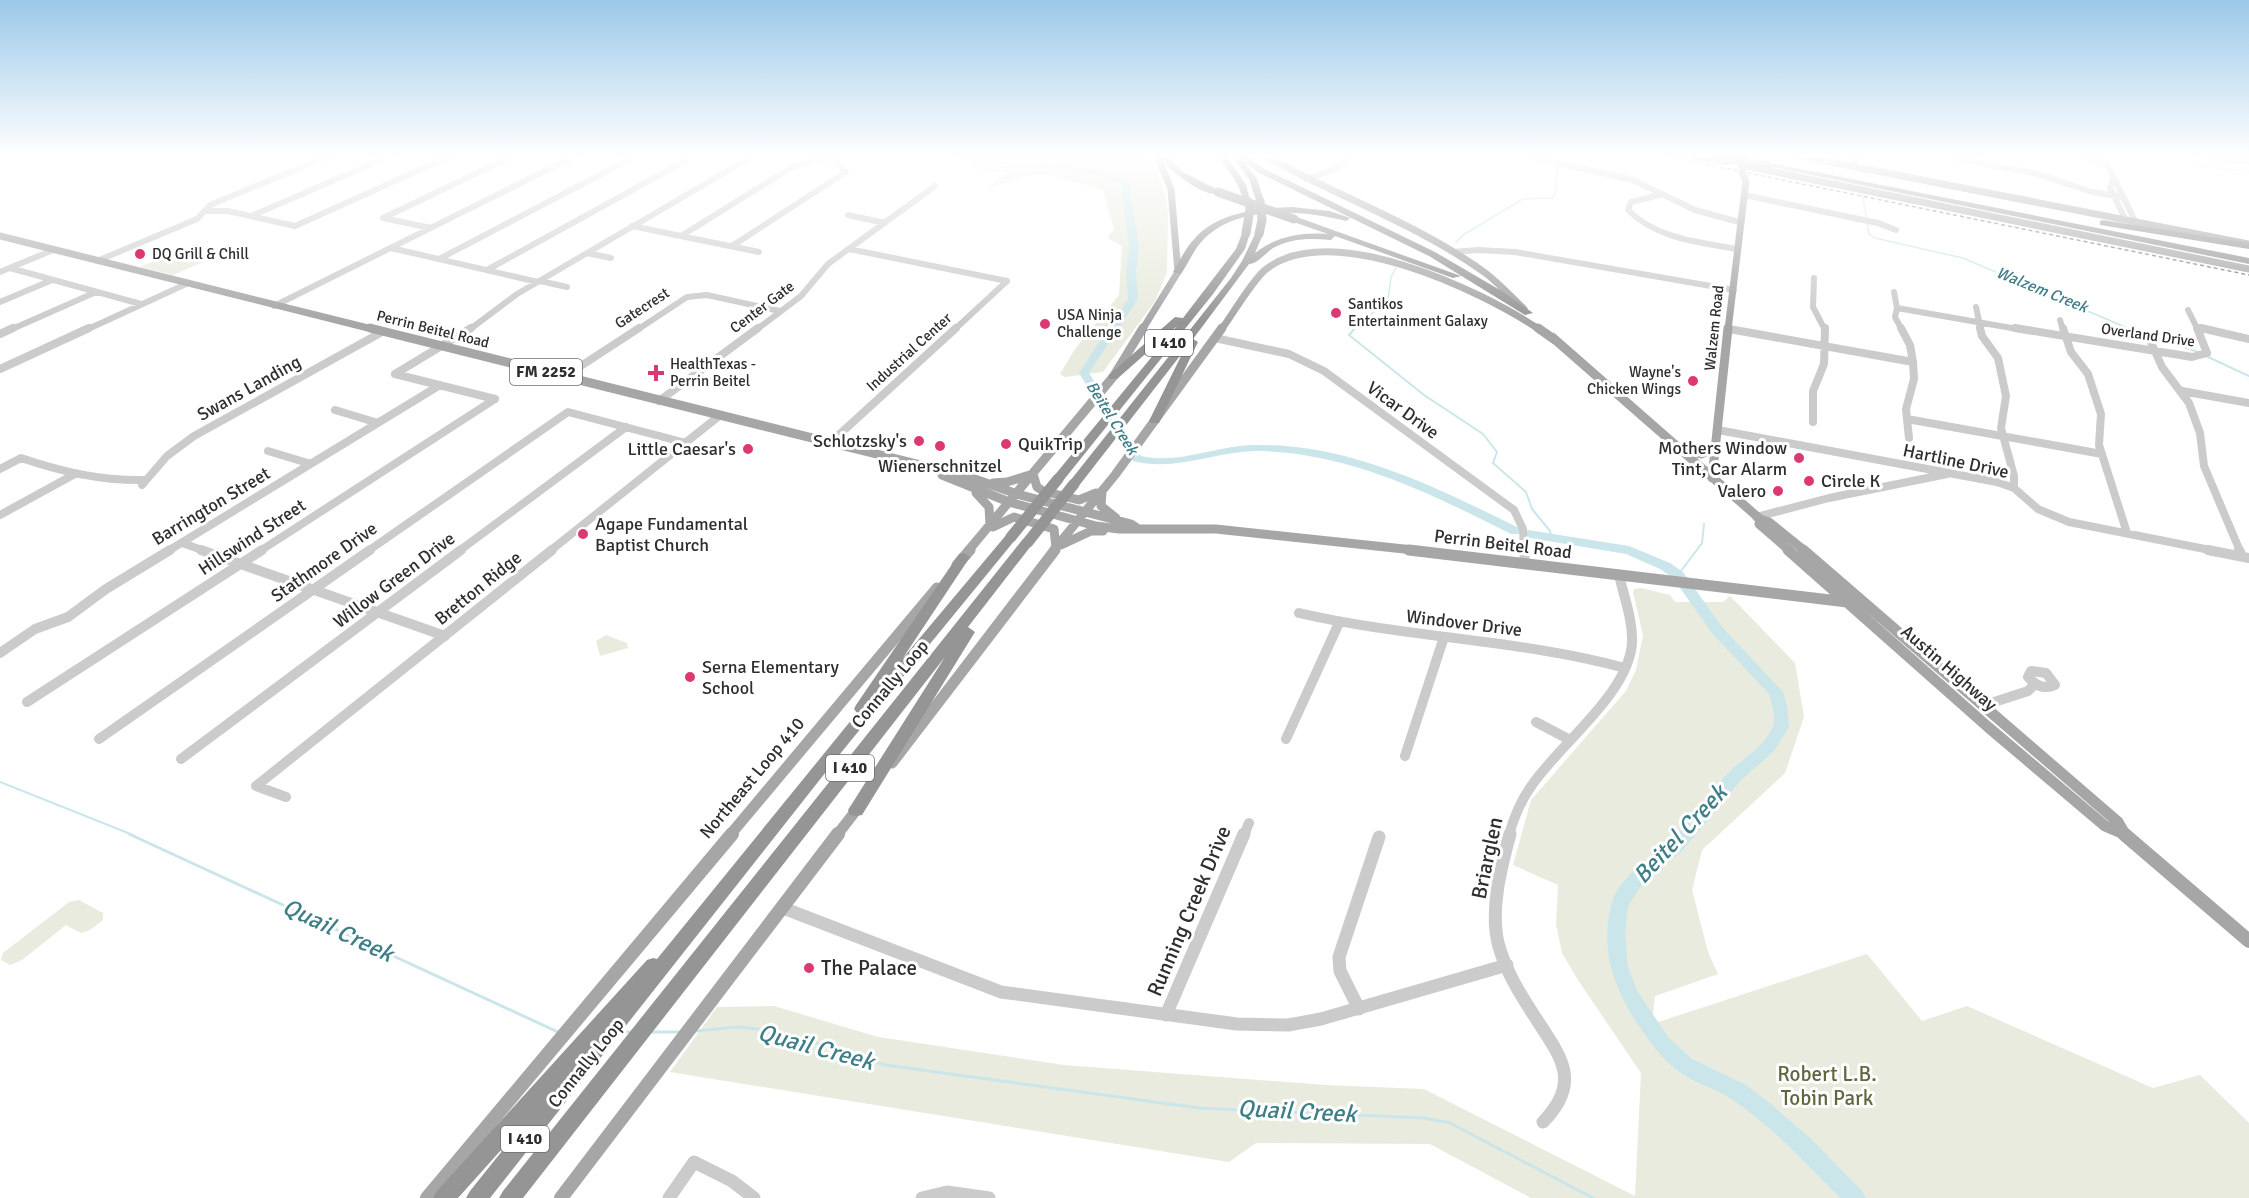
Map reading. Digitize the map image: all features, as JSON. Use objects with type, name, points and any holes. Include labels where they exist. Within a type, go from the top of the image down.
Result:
[{"type":"highway","name":"Connally Loop","points":[[477,1198],[559,1070],[636,992],[749,858],[1210,292],[1240,249],[1246,233],[1250,212]]},
{"type":"highway","name":"Connally Loop","points":[[510,1198],[1234,280],[1248,261],[1259,234],[1261,212]]},
{"type":"highway","points":[[1178,272],[1197,241],[1216,226],[1238,218],[1272,212]]},
{"type":"highway","points":[[1274,212],[1452,274],[1527,317]]},
{"type":"highway","points":[[1310,212],[1342,217],[1449,264]]},
{"type":"highway","points":[[1347,212],[1486,284],[1527,317]]},
{"type":"highway","points":[[2005,212],[2249,261]]},
{"type":"highway","points":[[2032,212],[2249,255]]},
{"type":"highway","points":[[2053,212],[2249,245]]},
{"type":"highway","points":[[1234,280],[1266,247],[1281,239],[1319,236],[1360,241]]},
{"type":"highway","points":[[1113,376],[1210,292]]},
{"type":"highway","points":[[1151,425],[1210,309]]},
{"type":"highway","points":[[856,810],[954,653],[1028,542]]},
{"type":"highway","points":[[839,745],[875,684],[964,557]]},
{"type":"highway","points":[[444,1198],[559,1070]]},
{"type":"main road","points":[[1174,212],[1178,272]]},
{"type":"main road","name":"Austin Highway","points":[[1373,212],[1454,252],[1486,273],[1527,317],[1758,518],[1769,522],[2118,822],[2125,834]]},
{"type":"main road","name":"Walzem Road","points":[[1712,478],[1730,329],[1741,212]]},
{"type":"main road","points":[[1992,212],[2249,269]]},
{"type":"main road","points":[[2089,212],[2249,245]]},
{"type":"main road","name":"Perrin Beitel Road","points":[[0,236],[928,468],[985,483],[1081,517]]},
{"type":"main road","name":"Austin Highway","points":[[1215,338],[1264,271],[1275,262],[1305,253],[1337,252],[1384,262],[1453,283],[1527,317]]},
{"type":"main road","name":"Northeast Loop 410","points":[[427,1198],[559,1070],[581,1016],[989,528],[1113,376],[1178,272]]},
{"type":"main road","points":[[561,1198],[1056,548],[1115,475],[1215,338]]},
{"type":"main road","points":[[1678,447],[1701,454],[1716,448]]},
{"type":"main road","name":"Perrin Beitel Road","points":[[928,468],[971,489],[1009,503],[1132,528],[1216,529],[1525,562],[1864,604]]},
{"type":"main road","points":[[985,483],[1007,482],[1033,474],[1037,487],[1075,499],[1086,499],[1102,491]]},
{"type":"main road","points":[[971,489],[991,508],[989,528]]},
{"type":"main road","points":[[1102,491],[1101,506],[1110,516],[1132,528]]},
{"type":"main road","points":[[989,528],[1014,517],[1047,526],[1054,530],[1056,548]]},
{"type":"main road","name":"Austin Highway","points":[[1758,518],[1758,524],[1845,602],[2103,824],[2125,834],[2249,941]]},
{"type":"main road","points":[[1056,548],[1091,531],[1132,528]]},
{"type":"main road","points":[[1812,598],[1825,593],[1815,574]]},
{"type":"street","points":[[97,261],[192,222],[204,212]]},
{"type":"street","points":[[231,212],[295,226],[326,212]]},
{"type":"street","points":[[251,216],[260,212]]},
{"type":"street","points":[[396,212],[383,218],[431,228]]},
{"type":"street","points":[[274,306],[463,212]]},
{"type":"street","points":[[440,259],[530,212]]},
{"type":"street","points":[[487,270],[592,212]]},
{"type":"street","points":[[440,385],[395,374],[483,321],[509,299],[656,212]]},
{"type":"street","points":[[681,236],[720,212]]},
{"type":"street","points":[[732,246],[785,212]]},
{"type":"street","name":"Center Gate","points":[[659,401],[780,311],[806,290],[828,264],[900,212]]},
{"type":"street","points":[[1630,212],[1636,218],[1672,237],[1737,249]]},
{"type":"street","points":[[1701,212],[1739,220]]},
{"type":"street","points":[[1828,212],[1868,220],[1896,230]]},
{"type":"street","points":[[2122,212],[2125,219]]},
{"type":"street","points":[[2131,212],[2135,221]]},
{"type":"street","points":[[848,215],[885,223]]},
{"type":"street","points":[[632,226],[759,252]]},
{"type":"street","points":[[391,248],[567,287]]},
{"type":"street","name":"Industrial Center","points":[[830,443],[1007,281],[849,249]]},
{"type":"street","points":[[0,272],[53,250]]},
{"type":"street","points":[[1454,252],[1487,250],[1515,252],[1734,290]]},
{"type":"street","points":[[587,253],[611,258]]},
{"type":"street","points":[[10,268],[141,304]]},
{"type":"street","points":[[1813,422],[1813,391],[1824,364],[1825,328],[1813,307],[1814,278]]},
{"type":"street","points":[[0,302],[52,280]]},
{"type":"street","points":[[0,369],[186,284]]},
{"type":"street","points":[[0,334],[96,292]]},
{"type":"street","points":[[1894,292],[1895,317],[1910,345],[1913,362],[1914,379],[1906,409],[1909,438]]},
{"type":"street","name":"Gatecrest","points":[[564,377],[687,297],[707,295],[780,311]]},
{"type":"street","points":[[1976,307],[1982,336],[1998,358],[2006,396],[2001,429],[2014,476],[2014,488]]},
{"type":"street","name":"Overland Drive","points":[[1896,308],[2192,357],[2203,354],[2196,327],[2188,310]]},
{"type":"street","points":[[2060,320],[2071,352],[2088,374],[2101,414],[2099,445],[2127,533]]},
{"type":"street","points":[[2196,327],[2249,339]]},
{"type":"street","points":[[1730,329],[1913,362]]},
{"type":"street","name":"Swans Landing","points":[[73,475],[98,480],[144,483],[167,456],[194,436],[382,332]]},
{"type":"street","name":"Vicar Drive","points":[[1215,338],[1283,352],[1309,362],[1324,371],[1514,510],[1523,529],[1525,562]]},
{"type":"street","points":[[2150,340],[2162,367],[2182,391],[2200,433],[2204,466],[2246,557]]},
{"type":"street","name":"Hillswind Street","points":[[27,702],[495,399],[440,385]]},
{"type":"street","name":"Barrington Street","points":[[0,653],[35,629],[68,617],[106,589],[440,385]]},
{"type":"street","points":[[2182,391],[2249,403]]},
{"type":"street","points":[[335,410],[378,423]]},
{"type":"street","name":"Stathmore Drive","points":[[99,739],[568,412],[626,428]]},
{"type":"street","name":"Bretton Ridge","points":[[286,797],[256,786],[719,416]]},
{"type":"street","points":[[1907,419],[2102,454]]},
{"type":"street","points":[[626,428],[686,443]]},
{"type":"street","name":"Willow Green Drive","points":[[181,759],[626,428]]},
{"type":"street","name":"Hartline Drive","points":[[1718,430],[1952,473],[2014,488],[2026,501],[2048,514],[2069,522],[2246,557]]},
{"type":"street","points":[[268,451],[312,464]]},
{"type":"street","points":[[0,469],[21,458],[73,475]]},
{"type":"street","points":[[1758,518],[1829,498],[1952,473]]},
{"type":"street","points":[[0,515],[73,475]]},
{"type":"street","points":[[182,543],[445,636]]},
{"type":"street","name":"Briarglen","points":[[1543,1122],[1561,1101],[1566,1070],[1561,1057],[1520,991],[1507,965],[1498,942],[1495,912],[1515,814],[1530,787],[1615,689],[1625,668],[1631,651],[1631,638],[1619,575]]},
{"type":"street","name":"Windover Drive","points":[[1299,613],[1339,623],[1578,654],[1625,668]]},
{"type":"street","points":[[1286,739],[1339,623]]},
{"type":"street","points":[[1405,756],[1444,637]]},
{"type":"street","points":[[1982,706],[2028,691],[2035,684]]},
{"type":"street","points":[[1536,722],[1570,740]]},
{"type":"street","name":"Running Creek Drive","points":[[1166,1015],[1249,823]]},
{"type":"street","points":[[1359,1009],[1343,977],[1339,957],[1379,837]]},
{"type":"street","points":[[783,908],[990,989],[1258,1026],[1321,1019],[1507,965]]},
{"type":"street","points":[[669,1198],[694,1162],[732,1181],[754,1198]]},
{"type":"street","points":[[922,1198],[934,1191],[989,1198]]},
{"type":"green space","points":[[1109,212],[1168,212],[1167,273],[1155,301],[1103,372],[1065,377],[1060,374],[1075,349],[1119,295],[1122,246],[1107,238],[1114,229]]},
{"type":"green space","points":[[180,250],[212,258],[173,275],[140,267]]},
{"type":"green space","name":"Robert L.B. Tobin Park","points":[[1641,588],[1670,595],[1675,602],[1723,602],[1730,596],[1795,663],[1804,717],[1785,773],[1702,850],[1692,890],[1708,952],[1718,974],[1655,996],[1652,1024],[1867,954],[1922,1021],[1967,1006],[2153,1088],[2200,1075],[2249,1123],[2249,1198],[1531,1198],[1430,1144],[1256,1143],[1229,1162],[670,1072],[717,1007],[774,1006],[878,1037],[1064,1065],[1326,1085],[1424,1089],[1635,1196],[1641,1073],[1562,953],[1556,924],[1558,885],[1513,865],[1531,800],[1626,691],[1636,670],[1643,635],[1633,592],[1634,589]]},
{"type":"green space","points":[[606,635],[627,643],[628,648],[600,656],[596,641]]},
{"type":"green space","points":[[79,900],[103,913],[103,920],[90,930],[81,933],[66,925],[22,960],[10,965],[1,960],[3,953],[69,902]]},
{"type":"waterway","name":"Beitel Creek","points":[[1129,212],[1134,247],[1131,270],[1133,299],[1084,373],[1137,459],[1163,462],[1255,448],[1322,455],[1422,487],[1515,531]]},
{"type":"waterway","points":[[1456,243],[1463,235],[1501,212]]},
{"type":"waterway","name":"Walzem Creek","points":[[1865,212],[1869,234],[1875,238],[1963,258],[2132,330]]},
{"type":"waterway","points":[[1354,329],[1388,300],[1391,277],[1396,268]]},
{"type":"waterway","name":"Walzem Creek","points":[[2128,328],[2198,352]]},
{"type":"waterway","points":[[1354,329],[1349,335],[1424,395],[1483,434],[1497,452],[1493,463],[1526,492],[1532,509],[1550,531],[1552,538]]},
{"type":"waterway","name":"Walzem Creek","points":[[2206,356],[2249,376]]},
{"type":"waterway","points":[[1678,575],[1702,543],[1704,524]]},
{"type":"waterway","name":"Beitel Creek","points":[[1528,534],[1629,550],[1665,566],[1678,575],[1717,630],[1776,692],[1780,706],[1781,727],[1769,747],[1734,777],[1676,846],[1635,881],[1620,904],[1616,933],[1619,967],[1629,995],[1662,1044],[1685,1065],[1739,1092],[1765,1112],[1803,1145],[1855,1198]]},
{"type":"waterway","name":"Quail Creek","points":[[0,782],[133,835]]},
{"type":"waterway","name":"Quail Creek","points":[[129,834],[558,1032]]},
{"type":"waterway","name":"Quail Creek","points":[[696,1031],[737,1027],[759,1029],[787,1034],[885,1065],[1199,1108],[1424,1118],[1450,1123],[1593,1198]]},
{"type":"waterway","name":"Quail Creek","points":[[621,1032],[633,1032]]},
{"type":"waterway","name":"Quail Creek","points":[[651,1032],[681,1032]]},
{"type":"railway","points":[[1939,212],[2249,275]]},
{"type":"place","name":"DQ Grill & Chill","points":[[140,254]]},
{"type":"place","name":"Santikos Entertainment Galaxy","points":[[1336,313]]},
{"type":"place","name":"USA Ninja Challenge","points":[[1045,324]]},
{"type":"place","name":"HealthTexas - Perrin Beitel","points":[[656,373]]},
{"type":"place","name":"Wayne's Chicken Wings","points":[[1693,381]]},
{"type":"place","name":"Schlotzsky's","points":[[919,441]]},
{"type":"place","name":"QuikTrip","points":[[1006,444]]},
{"type":"place","name":"Wienerschnitzel","points":[[940,446]]},
{"type":"place","name":"Little Caesar's","points":[[748,449]]},
{"type":"place","name":"Mothers Window Tint, Car Alarm","points":[[1799,458]]},
{"type":"place","name":"Circle K","points":[[1809,481]]},
{"type":"place","name":"Valero","points":[[1778,491]]},
{"type":"place","name":"Agape Fundamental Baptist Church","points":[[583,534]]},
{"type":"place","name":"Serna Elementary School","points":[[690,677]]},
{"type":"place","name":"The Palace","points":[[809,968]]}]
